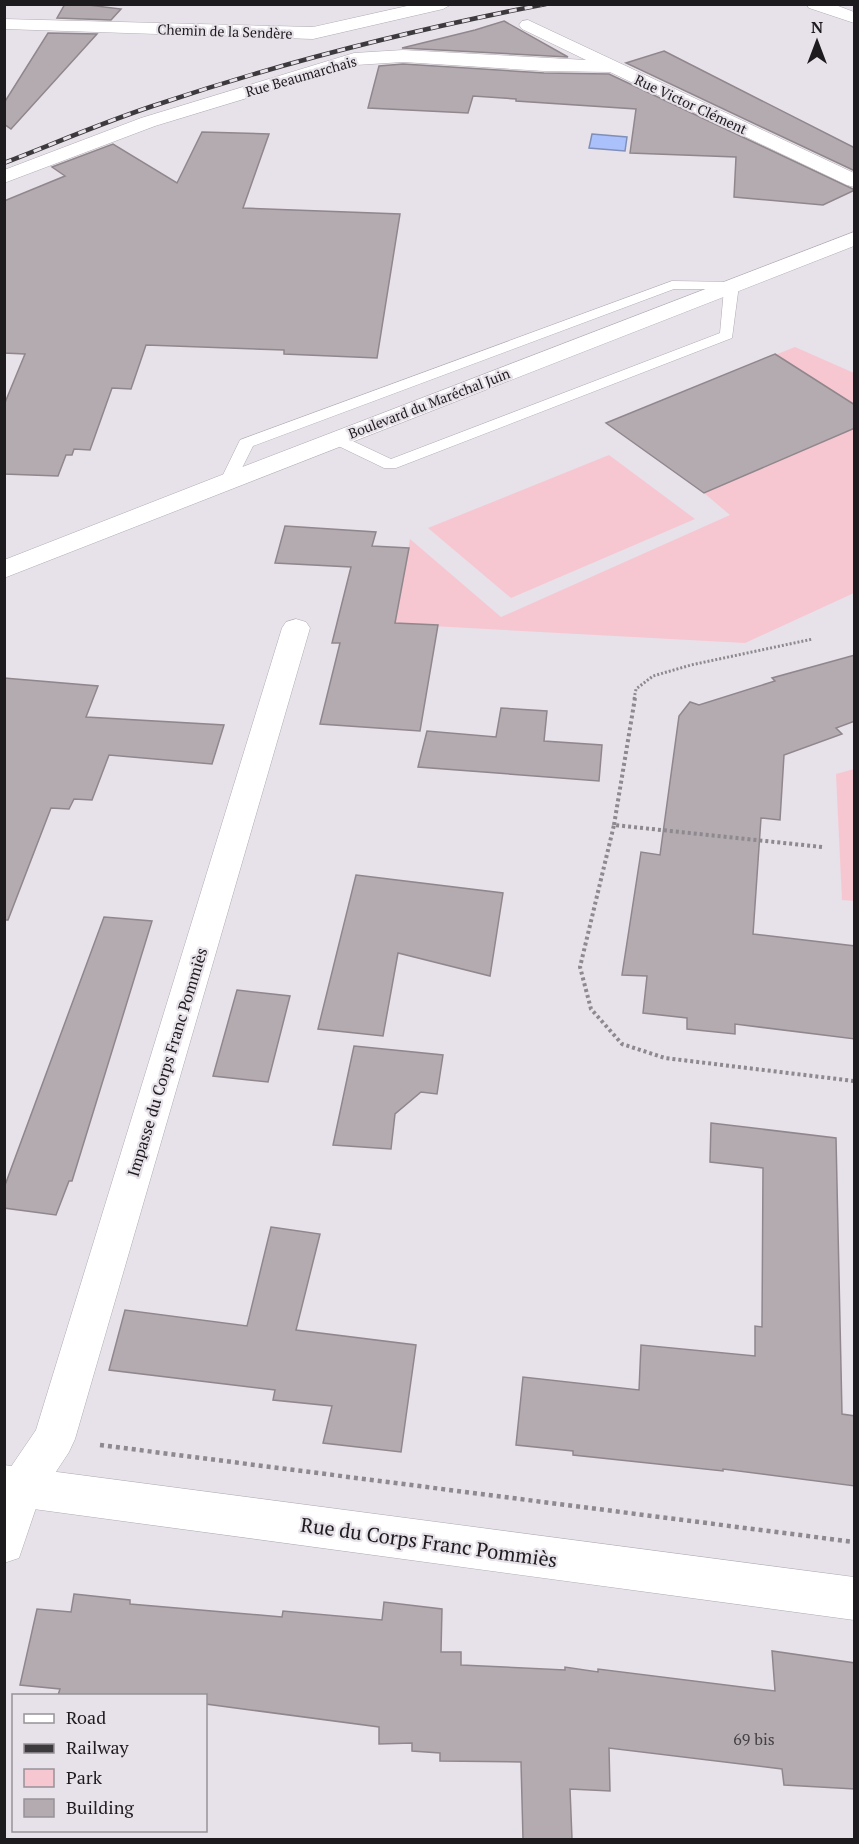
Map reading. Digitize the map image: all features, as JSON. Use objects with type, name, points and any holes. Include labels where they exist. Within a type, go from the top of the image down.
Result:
[{"type":"street","name":"Chemin de la Sendère","points":[[4,24],[313,33],[443,4]]},
{"type":"street","points":[[815,4],[855,18]]},
{"type":"street","name":"Rue Victor Clément","points":[[528,25],[855,181]]},
{"type":"street","name":"Rue Beaumarchais","points":[[4,177],[148,122],[354,59],[403,56],[544,65],[611,66]]},
{"type":"street","name":"Boulevard du Maréchal Juin","points":[[4,570],[855,239]]},
{"type":"street","name":"Impasse du Corps Franc Pommiès","points":[[4,1542],[13,1486],[54,1439],[296,628]]},
{"type":"street","name":"Rue du Corps Franc Pommiès","points":[[13,1486],[855,1599]]},
{"type":"lane","points":[[228,481],[246,443],[672,285],[732,285],[727,334],[466,436],[390,465],[336,439]]},
{"type":"path","points":[[813,639],[691,664],[653,676],[636,688],[614,825],[580,967],[591,1010],[622,1044],[665,1058],[855,1081]]},
{"type":"path","points":[[614,825],[822,847]]},
{"type":"path","points":[[54,1439],[855,1542]]},
{"type":"green space","points":[[795,347],[854,373],[854,405],[775,355]]},
{"type":"green space","points":[[854,428],[854,593],[745,643],[395,624],[410,539],[501,617],[730,515],[704,493]]},
{"type":"green space","points":[[609,455],[695,519],[511,598],[428,528]]},
{"type":"green space","points":[[854,769],[854,901],[842,900],[836,774]]},
{"type":"water","points":[[592,134],[627,137],[625,151],[589,148]]},
{"type":"building","points":[[65,4],[121,9],[111,20],[57,18]]},
{"type":"building","points":[[504,21],[568,57],[402,48],[475,30]]},
{"type":"building","points":[[48,33],[97,34],[11,129],[4,124],[4,103]]},
{"type":"building","points":[[664,51],[855,148],[855,171],[626,63]]},
{"type":"building","points":[[403,64],[544,73],[609,74],[855,190],[823,205],[734,197],[736,157],[630,153],[636,109],[473,96],[468,113],[368,108],[379,66]]},
{"type":"building","points":[[202,132],[269,134],[243,208],[400,214],[377,358],[284,354],[284,350],[146,345],[131,389],[112,388],[90,450],[74,449],[72,455],[66,455],[58,476],[4,474],[4,405],[25,354],[4,353],[4,201],[65,176],[52,167],[113,144],[177,183]]},
{"type":"building","points":[[775,354],[855,405],[855,428],[704,493],[606,423]]},
{"type":"building","points":[[285,526],[376,532],[372,546],[409,548],[395,623],[438,625],[420,731],[320,724],[340,643],[332,643],[351,567],[275,563]]},
{"type":"building","points":[[855,655],[855,721],[836,728],[842,734],[784,755],[780,820],[761,818],[753,934],[855,946],[855,1039],[735,1024],[735,1034],[687,1029],[687,1018],[643,1013],[647,976],[622,975],[641,852],[660,855],[679,716],[690,702],[699,705],[775,681],[772,678]]},
{"type":"building","points":[[4,678],[98,686],[86,717],[224,725],[212,764],[109,755],[92,800],[74,799],[69,809],[51,808],[8,920],[4,920]]},
{"type":"building","points":[[501,708],[547,711],[544,741],[602,745],[599,781],[418,767],[427,731],[496,737]]},
{"type":"building","points":[[356,875],[503,893],[490,976],[398,953],[383,1036],[318,1029]]},
{"type":"building","points":[[104,917],[152,921],[72,1181],[69,1181],[56,1215],[4,1208],[4,1188]]},
{"type":"building","points":[[237,990],[290,996],[268,1082],[213,1076]]},
{"type":"building","points":[[354,1046],[443,1055],[437,1094],[421,1092],[395,1114],[391,1149],[333,1145]]},
{"type":"building","points":[[711,1123],[836,1138],[842,1414],[855,1416],[855,1486],[723,1469],[723,1471],[573,1455],[573,1451],[516,1445],[523,1377],[639,1390],[641,1345],[755,1356],[755,1326],[762,1327],[763,1168],[710,1162]]},
{"type":"building","points":[[271,1227],[320,1234],[296,1330],[416,1345],[401,1452],[323,1443],[332,1406],[273,1400],[275,1390],[109,1370],[125,1310],[247,1326]]},
{"type":"building","points":[[74,1594],[130,1600],[130,1604],[282,1617],[283,1611],[382,1620],[384,1602],[442,1609],[441,1652],[461,1652],[461,1665],[565,1670],[565,1667],[598,1672],[598,1669],[775,1691],[772,1651],[855,1663],[855,1789],[784,1785],[782,1769],[609,1748],[610,1791],[570,1789],[572,1839],[523,1839],[521,1762],[440,1761],[440,1753],[412,1751],[412,1743],[379,1744],[379,1727],[207,1704],[207,1694],[58,1694],[60,1689],[20,1685],[37,1609],[71,1612]]},
{"type":"railway","points":[[4,163],[122,117],[257,73],[401,35],[546,4]]}]
